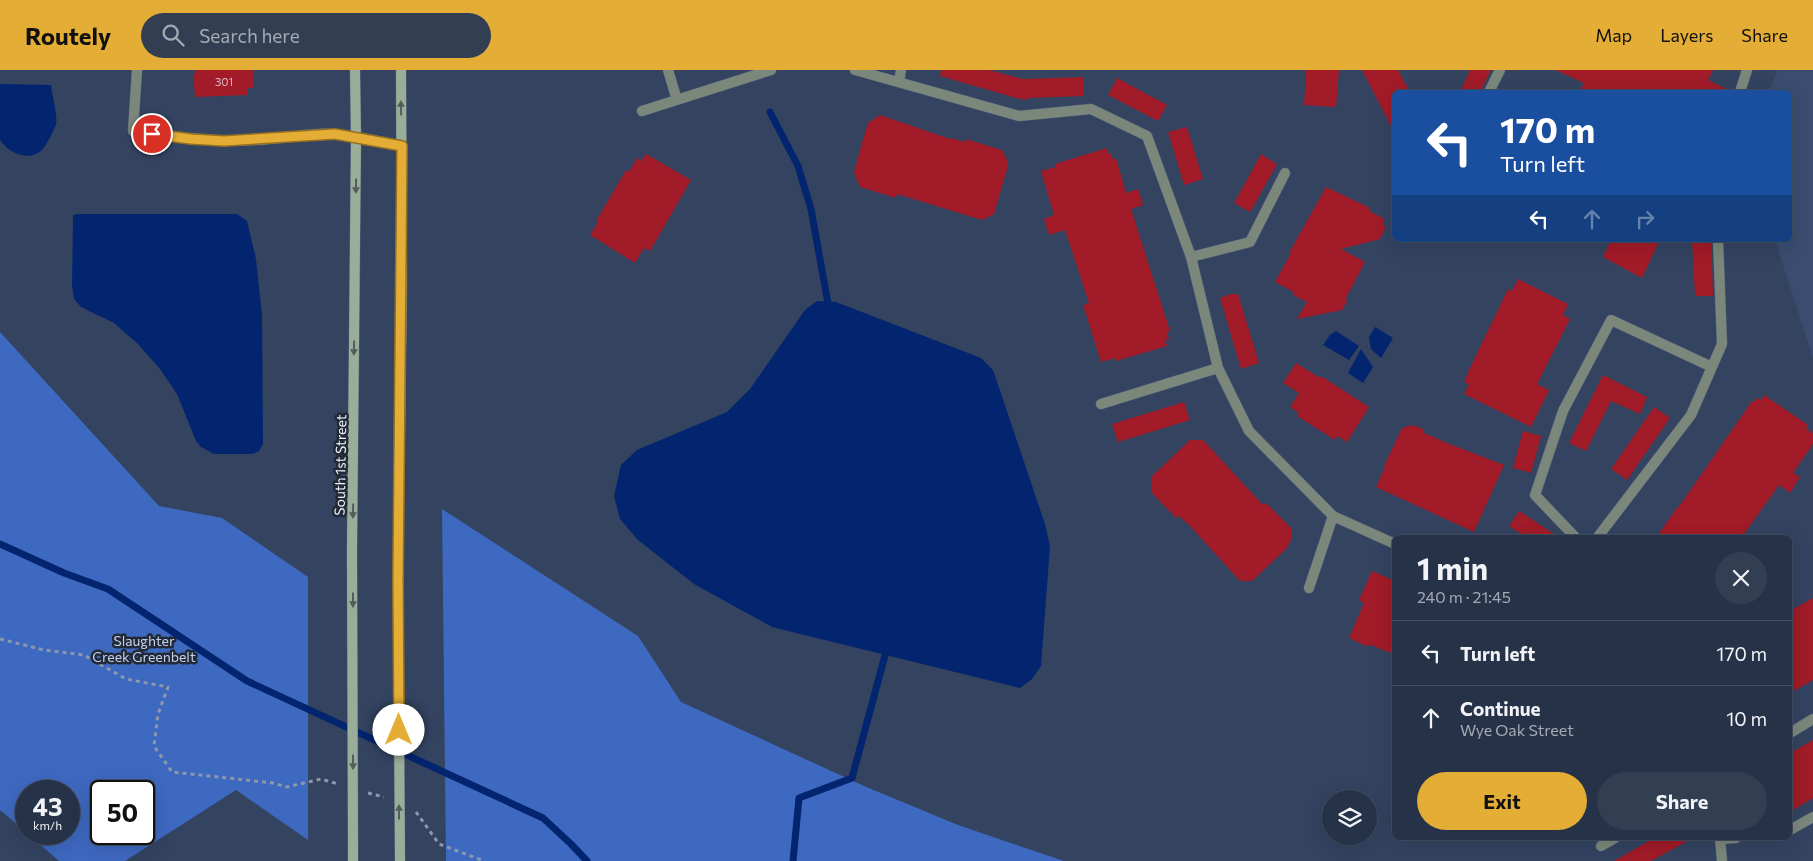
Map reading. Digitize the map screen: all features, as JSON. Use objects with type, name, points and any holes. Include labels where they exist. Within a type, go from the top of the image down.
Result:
[{"type":"main road","name":"South 1st Street","points":[[353,861],[352,551],[355,70]]},
{"type":"main road","points":[[400,861],[398,580],[401,70]]},
{"type":"main road","points":[[356,137],[402,146]]},
{"type":"street","points":[[137,70],[133,131],[191,139],[224,141],[259,140],[319,134],[356,137]]},
{"type":"street","points":[[668,70],[678,100]]},
{"type":"street","points":[[642,111],[770,70]]},
{"type":"street","points":[[855,70],[1019,116],[1091,109],[1147,136],[1191,257],[1218,368],[1249,431],[1333,516],[1392,543]]},
{"type":"street","points":[[899,82],[901,70]]},
{"type":"street","points":[[1490,90],[1500,70]]},
{"type":"street","points":[[1741,90],[1747,70]]},
{"type":"street","points":[[1191,257],[1250,242],[1285,174]]},
{"type":"street","points":[[1599,535],[1692,415],[1722,344],[1718,242]]},
{"type":"street","points":[[1573,535],[1535,495],[1563,411],[1611,320],[1712,367]]},
{"type":"street","points":[[1100,404],[1218,368]]},
{"type":"street","points":[[1309,588],[1333,516]]},
{"type":"street","points":[[1792,732],[1813,719]]},
{"type":"street","points":[[1792,829],[1813,817]]},
{"type":"street","points":[[1601,846],[1612,840]]},
{"type":"street","points":[[1720,840],[1722,861]]},
{"type":"path","points":[[0,639],[44,650],[84,655],[126,679],[168,687],[158,714],[154,746],[172,772],[273,783],[287,787],[320,779],[339,785]]},
{"type":"path","points":[[366,792],[393,800]]},
{"type":"path","points":[[411,805],[439,844],[484,861]]},
{"type":"shaded area","points":[[1777,70],[1813,70],[1813,358],[1776,242],[1792,242],[1792,90],[1770,90]]},
{"type":"shaded area","points":[[0,84],[51,85],[56,111],[56,124],[45,146],[36,154],[24,156],[18,154],[0,140]]},
{"type":"shaded area","points":[[237,214],[247,221],[256,259],[262,316],[263,444],[259,451],[252,454],[214,454],[201,447],[196,441],[177,394],[160,369],[138,344],[114,323],[81,307],[74,299],[72,286],[73,215]]},
{"type":"shaded area","points":[[817,301],[836,302],[981,358],[993,370],[1045,524],[1050,546],[1041,666],[1032,679],[1020,688],[772,627],[694,584],[638,540],[620,519],[614,496],[621,465],[637,450],[727,412],[750,389],[805,310]]},
{"type":"shaded area","points":[[1375,327],[1393,338],[1381,358],[1371,349],[1369,337]]},
{"type":"shaded area","points":[[1336,331],[1359,346],[1349,360],[1323,345],[1330,335]]},
{"type":"shaded area","points":[[1361,349],[1373,367],[1363,383],[1348,373]]},
{"type":"green space","name":"Slaughter Creek Greenbelt","points":[[0,332],[159,506],[222,518],[308,577],[308,840],[236,790],[155,842],[155,780],[90,780],[90,845],[150,845],[125,861],[59,861],[41,845],[80,845],[80,780],[15,780],[15,823],[0,810]]},
{"type":"green space","points":[[442,509],[638,636],[681,702],[864,786],[958,825],[1064,861],[446,861]]},
{"type":"building","points":[[196,70],[253,70],[254,88],[248,88],[248,95],[195,97],[193,74],[196,73]]},
{"type":"building","points":[[941,70],[989,70],[1023,79],[1083,77],[1084,96],[1020,99],[940,76]]},
{"type":"building","points":[[1306,70],[1339,70],[1336,107],[1304,105]]},
{"type":"building","points":[[1362,70],[1398,70],[1409,90],[1392,90],[1392,128]]},
{"type":"building","points":[[1470,70],[1491,70],[1481,90],[1461,90]]},
{"type":"building","points":[[1555,70],[1713,70],[1708,80],[1729,90],[1580,90],[1584,83]]},
{"type":"building","points":[[1117,78],[1167,105],[1158,121],[1108,95]]},
{"type":"building","points":[[880,115],[950,139],[965,142],[966,139],[1002,150],[1008,166],[994,214],[982,220],[897,194],[896,198],[860,187],[854,173],[861,146],[868,123]]},
{"type":"building","points":[[1187,127],[1203,179],[1184,185],[1168,132]]},
{"type":"building","points":[[1107,148],[1108,154],[1111,153],[1112,159],[1116,158],[1126,193],[1138,189],[1143,205],[1131,209],[1170,331],[1167,332],[1169,339],[1165,340],[1167,346],[1116,361],[1116,358],[1101,362],[1083,305],[1089,303],[1065,230],[1049,235],[1044,219],[1054,215],[1041,171],[1056,167],[1055,164]]},
{"type":"building","points":[[646,154],[691,180],[650,251],[644,248],[635,263],[590,235],[598,222],[596,221],[626,170],[629,172],[637,158],[641,161]]},
{"type":"building","points":[[1261,154],[1277,164],[1250,212],[1234,203]]},
{"type":"building","points":[[1326,187],[1370,208],[1369,211],[1383,218],[1385,229],[1380,239],[1341,249],[1365,262],[1346,298],[1347,301],[1342,310],[1297,319],[1307,302],[1293,295],[1294,292],[1275,282]]},
{"type":"building","points":[[1610,242],[1659,242],[1642,278],[1603,257]]},
{"type":"building","points":[[1692,242],[1711,242],[1713,296],[1695,296]]},
{"type":"building","points":[[1518,279],[1568,304],[1563,315],[1570,319],[1537,384],[1549,390],[1531,427],[1464,394],[1469,384],[1464,382],[1469,370],[1508,289],[1512,291]]},
{"type":"building","points":[[1231,294],[1238,294],[1259,363],[1241,369],[1220,298]]},
{"type":"building","points":[[1296,363],[1320,378],[1321,376],[1369,407],[1347,442],[1337,436],[1335,440],[1297,416],[1299,413],[1290,407],[1299,393],[1283,383]]},
{"type":"building","points":[[1603,375],[1647,397],[1640,414],[1611,401],[1586,451],[1569,443]]},
{"type":"building","points":[[1764,395],[1808,425],[1806,429],[1813,433],[1813,444],[1793,473],[1800,477],[1790,493],[1779,485],[1743,535],[1658,535],[1752,401],[1754,402],[1757,398],[1761,400]]},
{"type":"building","points":[[1184,402],[1190,420],[1118,442],[1112,424]]},
{"type":"building","points":[[1654,407],[1670,418],[1627,480],[1611,469]]},
{"type":"building","points":[[1412,425],[1423,429],[1424,433],[1447,443],[1504,465],[1474,532],[1376,487],[1402,428]]},
{"type":"building","points":[[1523,431],[1541,436],[1531,473],[1513,468]]},
{"type":"building","points":[[1190,440],[1203,440],[1263,505],[1266,503],[1292,529],[1291,540],[1286,549],[1252,581],[1240,581],[1190,526],[1179,516],[1176,518],[1151,492],[1151,477]]},
{"type":"building","points":[[1519,511],[1555,535],[1522,535],[1509,526]]},
{"type":"building","points":[[1372,571],[1392,580],[1392,649],[1390,653],[1369,644],[1368,647],[1349,638],[1364,603],[1359,600]]},
{"type":"building","points":[[1813,598],[1813,680],[1792,692],[1792,610]]},
{"type":"building","points":[[1813,740],[1813,798],[1792,811],[1792,752]]},
{"type":"building","points":[[1651,840],[1689,840],[1651,861],[1614,861]]},
{"type":"waterway","points":[[770,112],[798,166],[811,209],[829,309]]},
{"type":"waterway","points":[[0,544],[64,573],[108,589],[247,681],[543,818],[587,861]]},
{"type":"waterway","points":[[793,861],[799,798],[852,778],[887,648]]},
{"type":"route","points":[[152,134],[224,141],[335,134],[402,146],[398,580],[399,730]]}]
